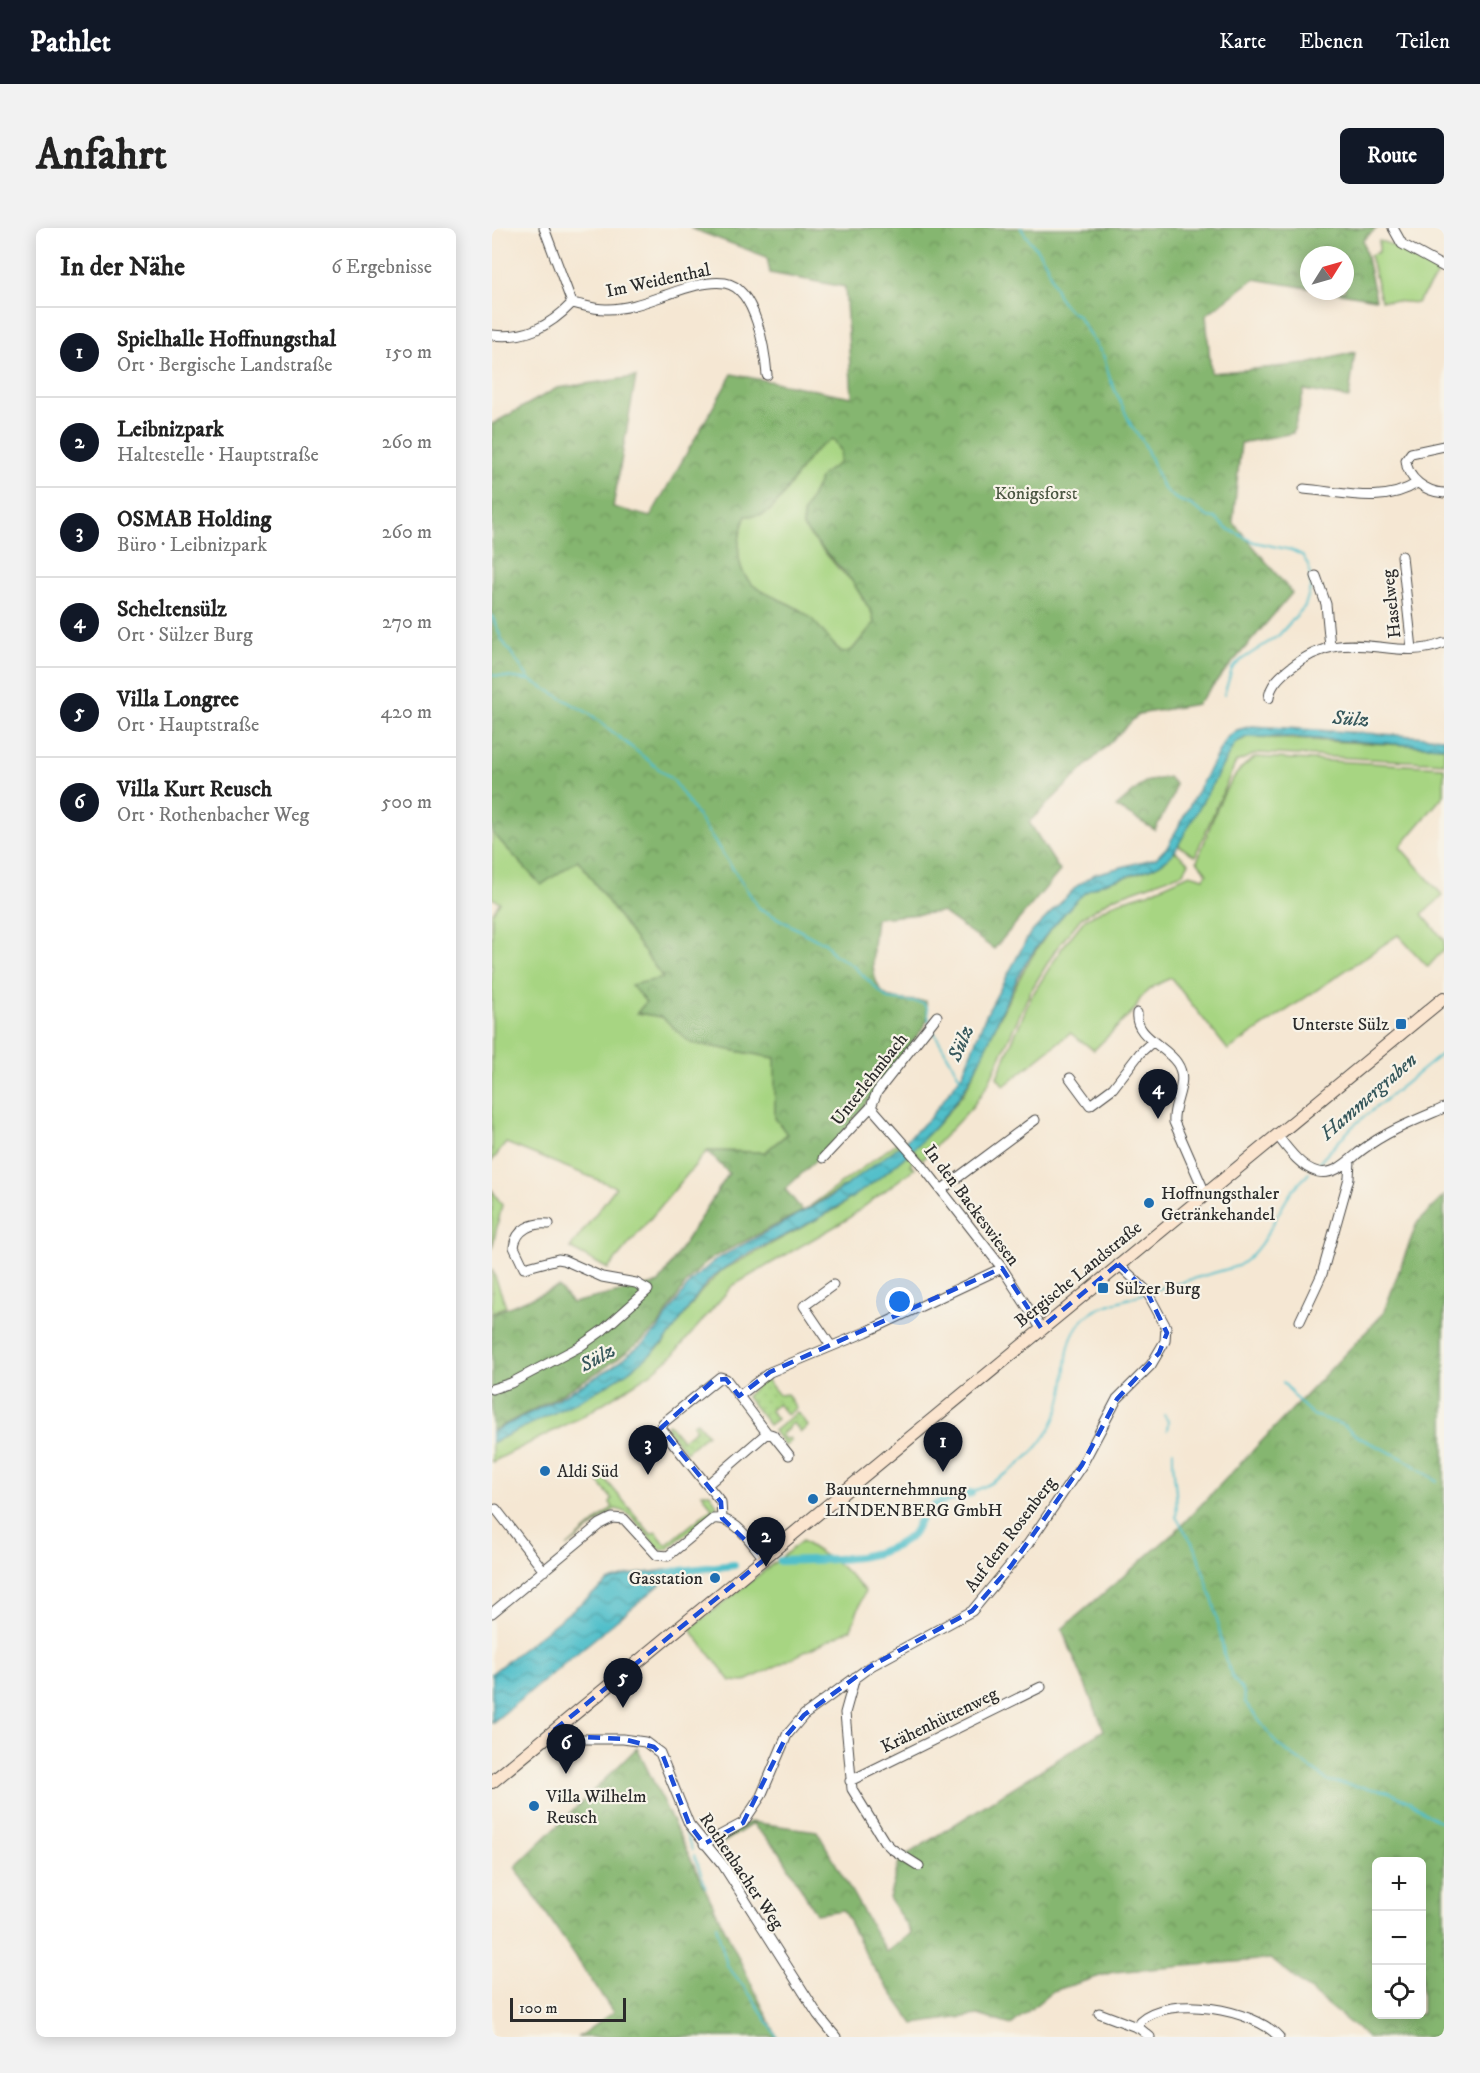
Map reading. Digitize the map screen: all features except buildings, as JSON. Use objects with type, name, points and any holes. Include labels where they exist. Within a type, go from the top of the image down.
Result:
[{"type":"main road","name":"Bergische Landstraße","points":[[492,1782],[1444,998]]},
{"type":"street","points":[[492,335],[517,336],[536,331],[555,319],[572,303],[544,228]]},
{"type":"street","points":[[1393,228],[1402,244],[1444,267]]},
{"type":"street","name":"Im Weidenthal","points":[[572,303],[600,309],[615,309],[707,284],[726,283],[736,289],[748,303],[760,333],[767,375]]},
{"type":"street","points":[[1444,446],[1419,451],[1408,456],[1408,470],[1417,483],[1426,489],[1444,493]]},
{"type":"street","points":[[1304,489],[1385,496],[1406,490],[1417,483]]},
{"type":"street","name":"Haselweg","points":[[1402,556],[1412,649]]},
{"type":"street","points":[[1316,576],[1326,604],[1330,647]]},
{"type":"street","points":[[1269,698],[1272,687],[1287,670],[1330,647],[1369,644],[1426,649],[1444,643]]},
{"type":"street","points":[[1137,1013],[1136,1019],[1152,1042],[1171,1056],[1182,1073],[1181,1090],[1173,1109],[1174,1122],[1205,1193]]},
{"type":"street","name":"Unterlehmbach","points":[[823,1158],[871,1107],[877,1092],[937,1016]]},
{"type":"street","points":[[1070,1078],[1090,1105],[1113,1088],[1140,1053],[1152,1042]]},
{"type":"street","points":[[1076,1105],[1085,1098]]},
{"type":"street","name":"In den Backeswiesen","points":[[871,1107],[920,1162],[1002,1268],[1041,1328]]},
{"type":"street","points":[[1277,1135],[1306,1166],[1316,1172],[1331,1170],[1350,1161],[1383,1135],[1444,1108]]},
{"type":"street","points":[[941,1190],[1035,1120]]},
{"type":"street","points":[[1300,1321],[1322,1274],[1349,1178],[1350,1161]]},
{"type":"street","points":[[492,1389],[511,1383],[533,1368],[579,1347],[603,1330],[648,1290],[636,1284],[602,1277],[564,1260],[558,1259],[524,1268],[514,1247],[517,1236],[524,1228],[541,1223],[549,1224]]},
{"type":"street","name":"Auf dem Rosenberg","points":[[704,1844],[743,1823],[761,1796],[787,1734],[804,1715],[855,1677],[892,1654],[972,1611],[1028,1544],[1082,1465],[1117,1399],[1159,1353],[1167,1333],[1147,1292],[1119,1264]]},
{"type":"street","points":[[740,1396],[770,1372],[1002,1268]]},
{"type":"street","points":[[831,1346],[804,1306],[833,1285]]},
{"type":"street","points":[[722,1518],[721,1502],[661,1428],[663,1423],[720,1377],[726,1379],[767,1433],[773,1435],[789,1455]]},
{"type":"street","points":[[707,1485],[767,1433]]},
{"type":"street","points":[[492,1510],[496,1509],[544,1570]]},
{"type":"street","points":[[492,1613],[600,1524],[612,1518],[624,1519],[657,1555],[668,1556],[713,1519],[722,1518],[730,1521],[765,1559]]},
{"type":"street","points":[[855,1677],[845,1713],[850,1781],[857,1798],[884,1841],[918,1866]]},
{"type":"street","name":"Krähenhüttenweg","points":[[850,1781],[1041,1687]]},
{"type":"street","name":"Rothenbacher Weg","points":[[548,1735],[561,1739],[623,1739],[654,1747],[663,1756],[689,1824],[723,1865],[818,2015],[836,2037]]},
{"type":"street","points":[[1139,2028],[1140,2021],[1147,2015],[1158,2011],[1198,2008],[1240,2014],[1262,2023],[1279,2037]]},
{"type":"street","points":[[1099,2013],[1139,2028],[1150,2037]]},
{"type":"highlighted area","points":[[1118,1264],[1146,1290],[1167,1333],[1159,1353],[1117,1399],[1082,1465],[1011,1566],[972,1611],[871,1666],[804,1715],[787,1735],[743,1823],[704,1844],[689,1824],[663,1756],[654,1747],[623,1739],[548,1735],[765,1559],[722,1518],[721,1502],[661,1428],[714,1380],[726,1379],[739,1396],[770,1372],[1002,1268],[1041,1328]]},
{"type":"green space","name":"Königsforst","points":[[690,228],[1377,228],[1363,240],[1376,299],[1354,295],[1354,246],[1300,246],[1300,287],[1254,279],[1206,315],[1211,373],[1307,364],[1355,352],[1349,398],[1304,390],[1293,433],[1241,443],[1233,522],[1292,593],[1197,704],[1139,714],[1029,822],[1060,871],[994,949],[942,912],[876,918],[873,960],[874,972],[881,991],[893,999],[926,1001],[928,1017],[924,1027],[837,1141],[785,1189],[803,1211],[708,1260],[686,1283],[659,1325],[643,1340],[606,1367],[550,1401],[492,1431],[492,1314],[558,1287],[572,1303],[659,1283],[729,1173],[707,1151],[765,1152],[787,1134],[775,1118],[775,1058],[691,1043],[662,1017],[637,1013],[646,1002],[631,985],[663,978],[578,860],[541,885],[492,832],[492,424],[557,388],[636,377],[613,507],[650,517],[732,374],[852,397],[845,287],[770,273],[767,257]],"holes":[[[834,440],[841,451],[839,463],[822,475],[803,514],[803,527],[852,581],[872,613],[874,623],[852,650],[843,653],[806,614],[753,585],[742,570],[739,552],[740,533],[746,516],[762,515],[772,508],[815,451]]]},
{"type":"green space","points":[[1379,241],[1402,250],[1439,273],[1417,303],[1381,300],[1370,255],[1379,252]]},
{"type":"green space","points":[[834,439],[841,451],[839,463],[822,475],[803,514],[803,527],[852,581],[872,613],[874,623],[852,650],[844,653],[798,609],[753,585],[742,570],[738,552],[745,516],[762,515],[772,508],[815,451],[824,443]]},
{"type":"green space","points":[[1247,737],[1444,747],[1444,763],[1258,753],[1236,762],[1195,856],[1178,845],[1235,743]]},
{"type":"green space","points":[[1256,757],[1444,767],[1444,795],[1400,847],[1443,896],[1422,914],[1444,940],[1444,949],[1428,967],[1398,935],[1228,1050],[1171,978],[1145,993],[1136,1008],[1094,1050],[1070,1033],[1004,1086],[997,1077],[1031,997],[1062,948],[1085,919],[1117,902],[1148,893],[1190,874],[1204,878],[1207,873],[1197,861],[1219,803],[1235,776],[1244,765]]},
{"type":"green space","points":[[1168,777],[1175,784],[1173,796],[1155,830],[1116,807],[1145,782]]},
{"type":"green space","points":[[492,832],[541,885],[578,860],[663,978],[632,985],[646,1002],[637,1013],[662,1017],[691,1043],[776,1058],[775,1118],[787,1134],[765,1152],[707,1151],[608,1269],[570,1248],[616,1187],[506,1143],[492,1161],[492,913],[500,902],[492,898]]},
{"type":"green space","points":[[1175,851],[1189,863],[1183,873],[1113,898],[1081,918],[1056,949],[1030,992],[988,1084],[973,1106],[922,1160],[912,1149],[938,1124],[966,1089],[1016,985],[1036,950],[1061,916],[1076,900],[1100,884],[1153,868]]},
{"type":"green space","points":[[898,1142],[900,1145],[862,1176],[803,1211]]},
{"type":"green space","points":[[908,1154],[913,1160],[910,1165],[915,1168],[846,1220],[732,1286],[674,1354],[650,1374],[583,1416],[492,1462],[492,1443],[575,1402],[639,1363],[663,1344],[700,1293],[721,1271],[838,1208]]},
{"type":"green space","points":[[492,1190],[502,1205],[492,1249]]},
{"type":"green space","points":[[1444,1196],[1444,2037],[1367,2037],[1271,1959],[1113,1972],[1053,1991],[1011,2025],[978,2015],[914,2024],[871,1964],[843,1910],[816,1914],[780,1852],[752,1824],[723,1843],[720,1837],[750,1822],[817,1831],[886,1952],[911,1933],[889,1898],[900,1859],[1104,1730],[1062,1629],[1175,1532],[1383,1314],[1417,1223]]},
{"type":"green space","points":[[492,1269],[506,1306],[492,1314]]},
{"type":"green space","points":[[765,1378],[779,1395],[787,1394],[796,1408],[787,1415],[778,1404],[770,1410],[777,1419],[769,1425],[746,1396]]},
{"type":"green space","points":[[797,1412],[808,1426],[801,1432],[793,1423],[781,1435],[791,1441],[785,1446],[774,1431]]},
{"type":"green space","points":[[697,1422],[707,1434],[686,1452],[667,1429],[667,1425],[669,1424],[682,1440],[696,1429],[693,1424]]},
{"type":"green space","points":[[601,1474],[651,1534],[656,1532],[666,1545],[712,1508],[702,1493],[710,1493],[717,1505],[712,1513],[667,1549],[662,1550],[635,1520],[615,1509],[567,1547],[613,1507],[610,1503],[612,1499],[596,1479]]},
{"type":"green space","points":[[802,1541],[841,1566],[865,1591],[851,1629],[744,1682],[731,1681],[690,1629]]},
{"type":"green space","points":[[637,1748],[777,2037],[578,2037],[613,2012],[515,1867]]},
{"type":"water","points":[[1252,726],[1444,738],[1444,747],[1286,737],[1247,737],[1235,743],[1175,851],[1152,868],[1098,885],[1074,903],[1045,936],[1020,973],[969,1081],[946,1114],[919,1144],[887,1172],[836,1208],[720,1271],[703,1287],[670,1335],[644,1360],[581,1400],[492,1443],[492,1432],[550,1403],[611,1368],[645,1342],[658,1329],[691,1281],[715,1260],[830,1197],[901,1145],[929,1119],[962,1075],[986,1015],[1029,935],[1077,886],[1095,874],[1156,858],[1168,846],[1226,738],[1237,730]]},
{"type":"water","points":[[672,1569],[672,1575],[492,1723],[492,1673],[608,1582],[628,1575]]},
{"type":"waterway","points":[[1021,228],[1046,263],[1061,301],[1077,315],[1104,357],[1110,379],[1131,425],[1144,443],[1163,488],[1176,499],[1191,505],[1208,517],[1215,518],[1226,528],[1254,542],[1291,550],[1302,555],[1309,566],[1311,586],[1305,606],[1278,636],[1241,660],[1232,669],[1224,695]]},
{"type":"waterway","points":[[492,616],[502,640],[530,680],[590,714],[674,781],[759,908],[817,940],[825,942],[833,954],[853,966],[888,999],[923,1003],[927,1007],[929,1021]]},
{"type":"waterway","points":[[492,675],[530,680]]},
{"type":"waterway","name":"Sülz","points":[[931,1027],[961,1079]]},
{"type":"waterway","name":"Hammergraben","points":[[1315,1167],[1353,1126],[1444,1052]]},
{"type":"waterway","points":[[1150,1291],[1238,1266],[1262,1242],[1294,1188],[1309,1173]]},
{"type":"waterway","name":"Hammergraben","points":[[971,1493],[1021,1463],[1046,1436],[1061,1401],[1070,1342],[1082,1321],[1096,1310],[1144,1293]]},
{"type":"waterway","points":[[1283,1382],[1313,1415],[1343,1425],[1360,1438],[1404,1459],[1437,1481]]},
{"type":"waterway","points":[[1164,1415],[1168,1421],[1167,1430]]},
{"type":"waterway","points":[[1173,1451],[1176,1517],[1195,1547],[1214,1604],[1225,1658],[1232,1676],[1244,1693],[1245,1702],[1278,1745],[1329,1781],[1389,1792],[1410,1802],[1434,1819],[1444,1822]]},
{"type":"waterway","name":"Hammergraben","points":[[780,1561],[847,1558],[880,1552],[910,1537],[922,1517],[932,1507],[950,1498],[971,1493]]},
{"type":"waterway","name":"Hammergraben","points":[[663,1576],[672,1572],[734,1565]]},
{"type":"waterway","points":[[669,1787],[692,1850]]},
{"type":"waterway","points":[[694,1855],[706,1887]]},
{"type":"waterway","points":[[716,1925],[727,1965],[754,2000],[777,2037]]},
{"type":"place","name":"Unterste Sülz","points":[[1401,1024]]},
{"type":"place","name":"Scheltensülz","points":[[1158,1119]]},
{"type":"place","name":"Hoffnungsthaler Getränkehandel","points":[[1149,1203]]},
{"type":"place","name":"Sülzer Burg","points":[[1103,1288]]},
{"type":"place","name":"Aldi Süd","points":[[545,1471]]},
{"type":"place","name":"Spielhalle Hoffnungsthal","points":[[943,1472]]},
{"type":"place","name":"OSMAB Holding","points":[[648,1475]]},
{"type":"place","name":"Bauunternehmnung LINDENBERG GmbH","points":[[813,1499]]},
{"type":"place","name":"Leibnizpark","points":[[766,1567]]},
{"type":"place","name":"Gasstation","points":[[715,1578]]},
{"type":"place","name":"Villa Longree","points":[[623,1708]]},
{"type":"place","name":"Villa Kurt Reusch","points":[[566,1774]]},
{"type":"place","name":"Villa Wilhelm Reusch","points":[[534,1806]]}]
